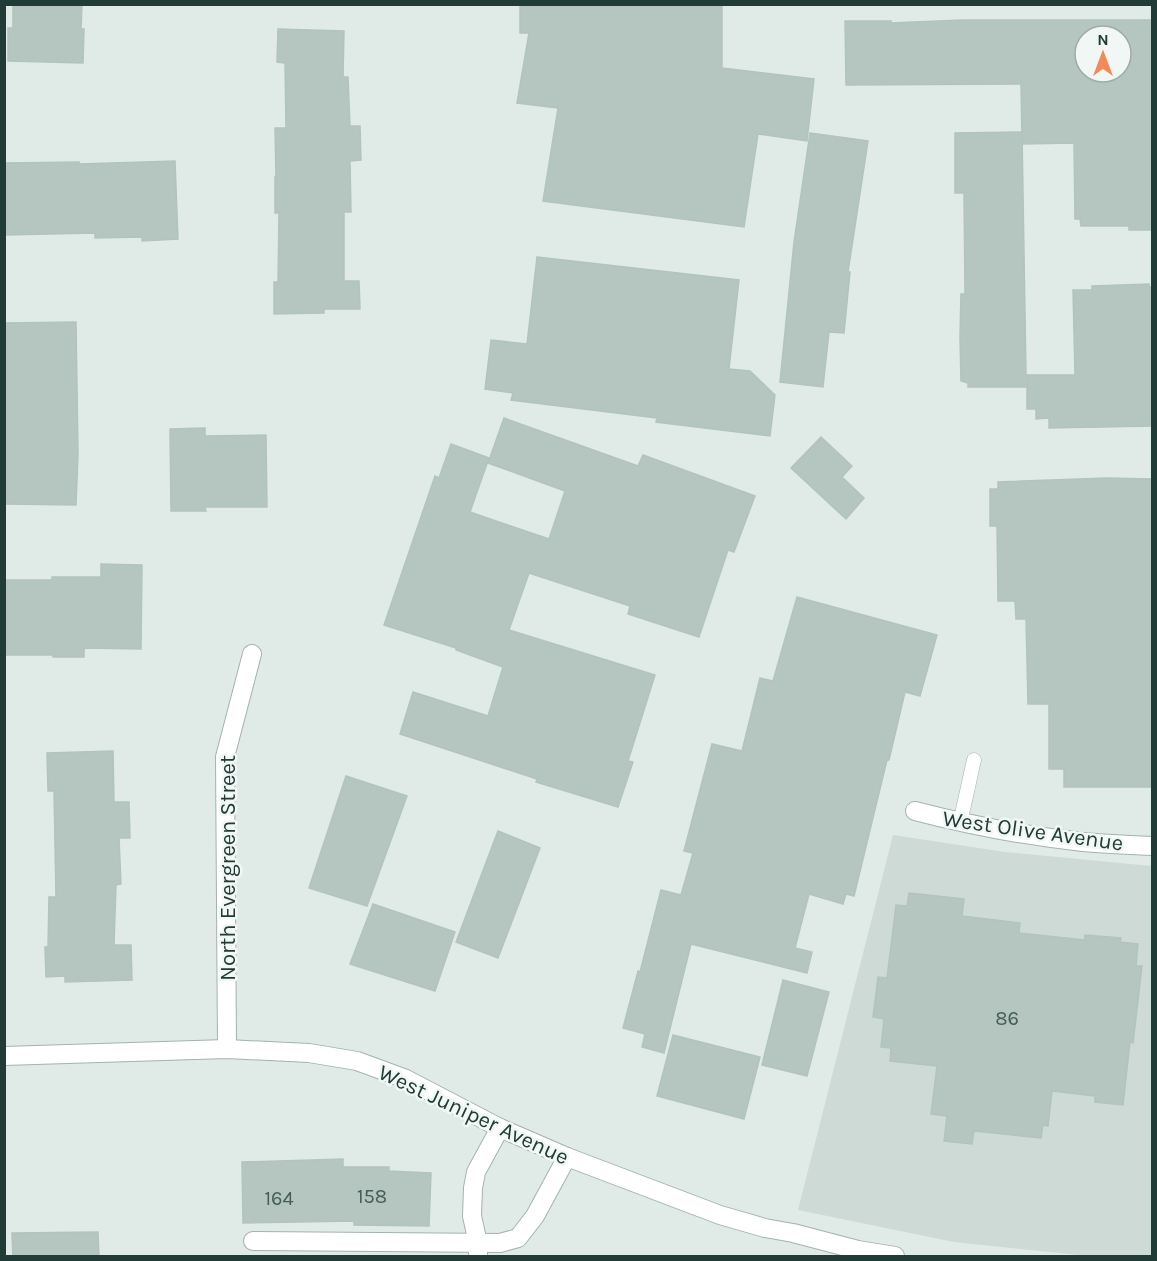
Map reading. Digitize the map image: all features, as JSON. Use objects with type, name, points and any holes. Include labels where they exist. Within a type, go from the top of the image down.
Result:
[{"type":"street","name":"North Evergreen Street","points":[[227,1049],[225,757],[252,654]]},
{"type":"street","name":"West Olive Avenue","points":[[915,811],[960,823],[1082,842],[1152,846]]},
{"type":"street","name":"West Juniper Avenue","points":[[4,1056],[227,1049],[309,1053],[357,1061],[406,1079],[500,1128],[567,1157],[720,1215],[765,1228],[895,1257]]},
{"type":"street","points":[[478,1250],[472,1216],[473,1188],[476,1172],[500,1128]]},
{"type":"street","points":[[253,1241],[478,1250],[518,1238],[535,1216],[567,1157]]},
{"type":"lane","points":[[960,823],[974,760]]},
{"type":"shaded area","points":[[893,835],[1005,852],[1152,866],[1152,1256],[1088,1256],[954,1242],[798,1210]]},
{"type":"building","points":[[13,4],[82,4],[83,63],[8,61],[8,28],[13,28]]},
{"type":"building","points":[[520,4],[722,4],[722,68],[814,79],[807,141],[758,134],[744,227],[543,201],[558,108],[517,103],[529,33],[520,33]]},
{"type":"building","points":[[961,20],[1152,20],[1152,230],[1129,230],[1129,226],[1081,226],[1080,219],[1075,219],[1074,143],[1022,144],[1021,84],[846,85],[845,21],[891,21],[891,23]]},
{"type":"building","points":[[278,29],[344,31],[343,77],[348,77],[350,126],[360,126],[361,160],[350,161],[351,212],[344,212],[344,281],[359,281],[360,309],[324,309],[324,313],[274,314],[274,282],[278,282],[279,213],[275,213],[275,128],[286,128],[285,63],[277,62]]},
{"type":"building","points":[[1022,132],[1026,375],[1075,375],[1073,290],[1092,290],[1092,286],[1149,284],[1149,287],[1152,287],[1152,426],[1049,428],[1049,418],[1036,419],[1036,409],[1027,409],[1027,387],[968,387],[968,383],[961,381],[961,294],[965,294],[964,193],[955,193],[955,133]]},
{"type":"building","points":[[810,133],[868,141],[848,272],[850,272],[844,333],[829,332],[823,387],[780,382],[794,242]]},
{"type":"building","points":[[175,161],[178,239],[142,241],[142,237],[95,238],[95,233],[4,235],[4,163],[79,162],[79,164]]},
{"type":"building","points":[[537,257],[739,280],[729,369],[750,371],[775,395],[770,436],[656,422],[657,418],[511,400],[513,393],[485,389],[491,340],[527,344]]},
{"type":"building","points":[[76,322],[78,454],[76,505],[4,504],[4,323]]},
{"type":"building","points":[[504,418],[638,466],[643,455],[755,496],[734,552],[728,550],[699,637],[628,614],[630,606],[529,573],[509,630],[655,675],[628,761],[633,762],[618,807],[536,782],[537,779],[400,734],[413,692],[488,716],[503,667],[456,650],[456,648],[384,625],[435,476],[439,478],[451,444],[489,458],[470,512],[549,539],[565,491],[488,463]]},
{"type":"building","points":[[205,428],[205,436],[266,435],[267,507],[205,507],[206,511],[171,511],[170,429]]},
{"type":"building","points":[[821,437],[852,466],[842,477],[864,498],[846,519],[791,468]]},
{"type":"building","points":[[1107,478],[1152,479],[1152,787],[1064,787],[1064,769],[1049,769],[1049,704],[1028,704],[1026,619],[1016,619],[1015,601],[998,601],[997,526],[990,526],[990,489],[998,489],[998,482]]},
{"type":"building","points":[[101,564],[142,565],[141,649],[84,648],[84,657],[4,655],[4,580],[101,577]]},
{"type":"building","points":[[797,597],[937,635],[920,696],[905,692],[854,896],[846,894],[843,904],[809,894],[795,948],[812,952],[807,973],[691,944],[664,1053],[642,1047],[645,1034],[623,1028],[661,890],[681,895],[693,853],[684,851],[712,744],[742,751],[760,678],[773,681]]},
{"type":"building","points":[[113,751],[114,802],[129,802],[130,838],[119,838],[121,884],[116,885],[114,945],[131,945],[132,980],[65,982],[65,976],[46,977],[45,947],[48,947],[49,897],[56,897],[54,791],[48,791],[47,753]]},
{"type":"building","points":[[346,776],[407,796],[367,906],[309,888]]},
{"type":"building","points":[[498,831],[540,848],[498,958],[456,942]]},
{"type":"building","points":[[909,893],[964,899],[962,916],[1020,923],[1019,933],[1085,940],[1085,935],[1121,938],[1120,942],[1138,944],[1136,966],[1142,966],[1123,1105],[1095,1102],[1095,1096],[1052,1091],[1048,1126],[1043,1125],[1041,1138],[974,1131],[972,1144],[944,1141],[947,1116],[931,1114],[937,1066],[890,1061],[891,1048],[881,1047],[884,1019],[873,1017],[878,977],[887,978],[896,905],[907,906]]},
{"type":"building","points":[[373,904],[455,932],[435,991],[350,964]]},
{"type":"building","points":[[783,980],[829,992],[807,1076],[762,1065]]},
{"type":"building","points":[[673,1035],[760,1057],[744,1119],[657,1096]]},
{"type":"building","points":[[343,1159],[343,1167],[389,1167],[389,1171],[431,1173],[429,1226],[354,1225],[354,1221],[243,1223],[242,1162]]},
{"type":"building","points":[[98,1232],[99,1257],[13,1257],[12,1233]]}]
